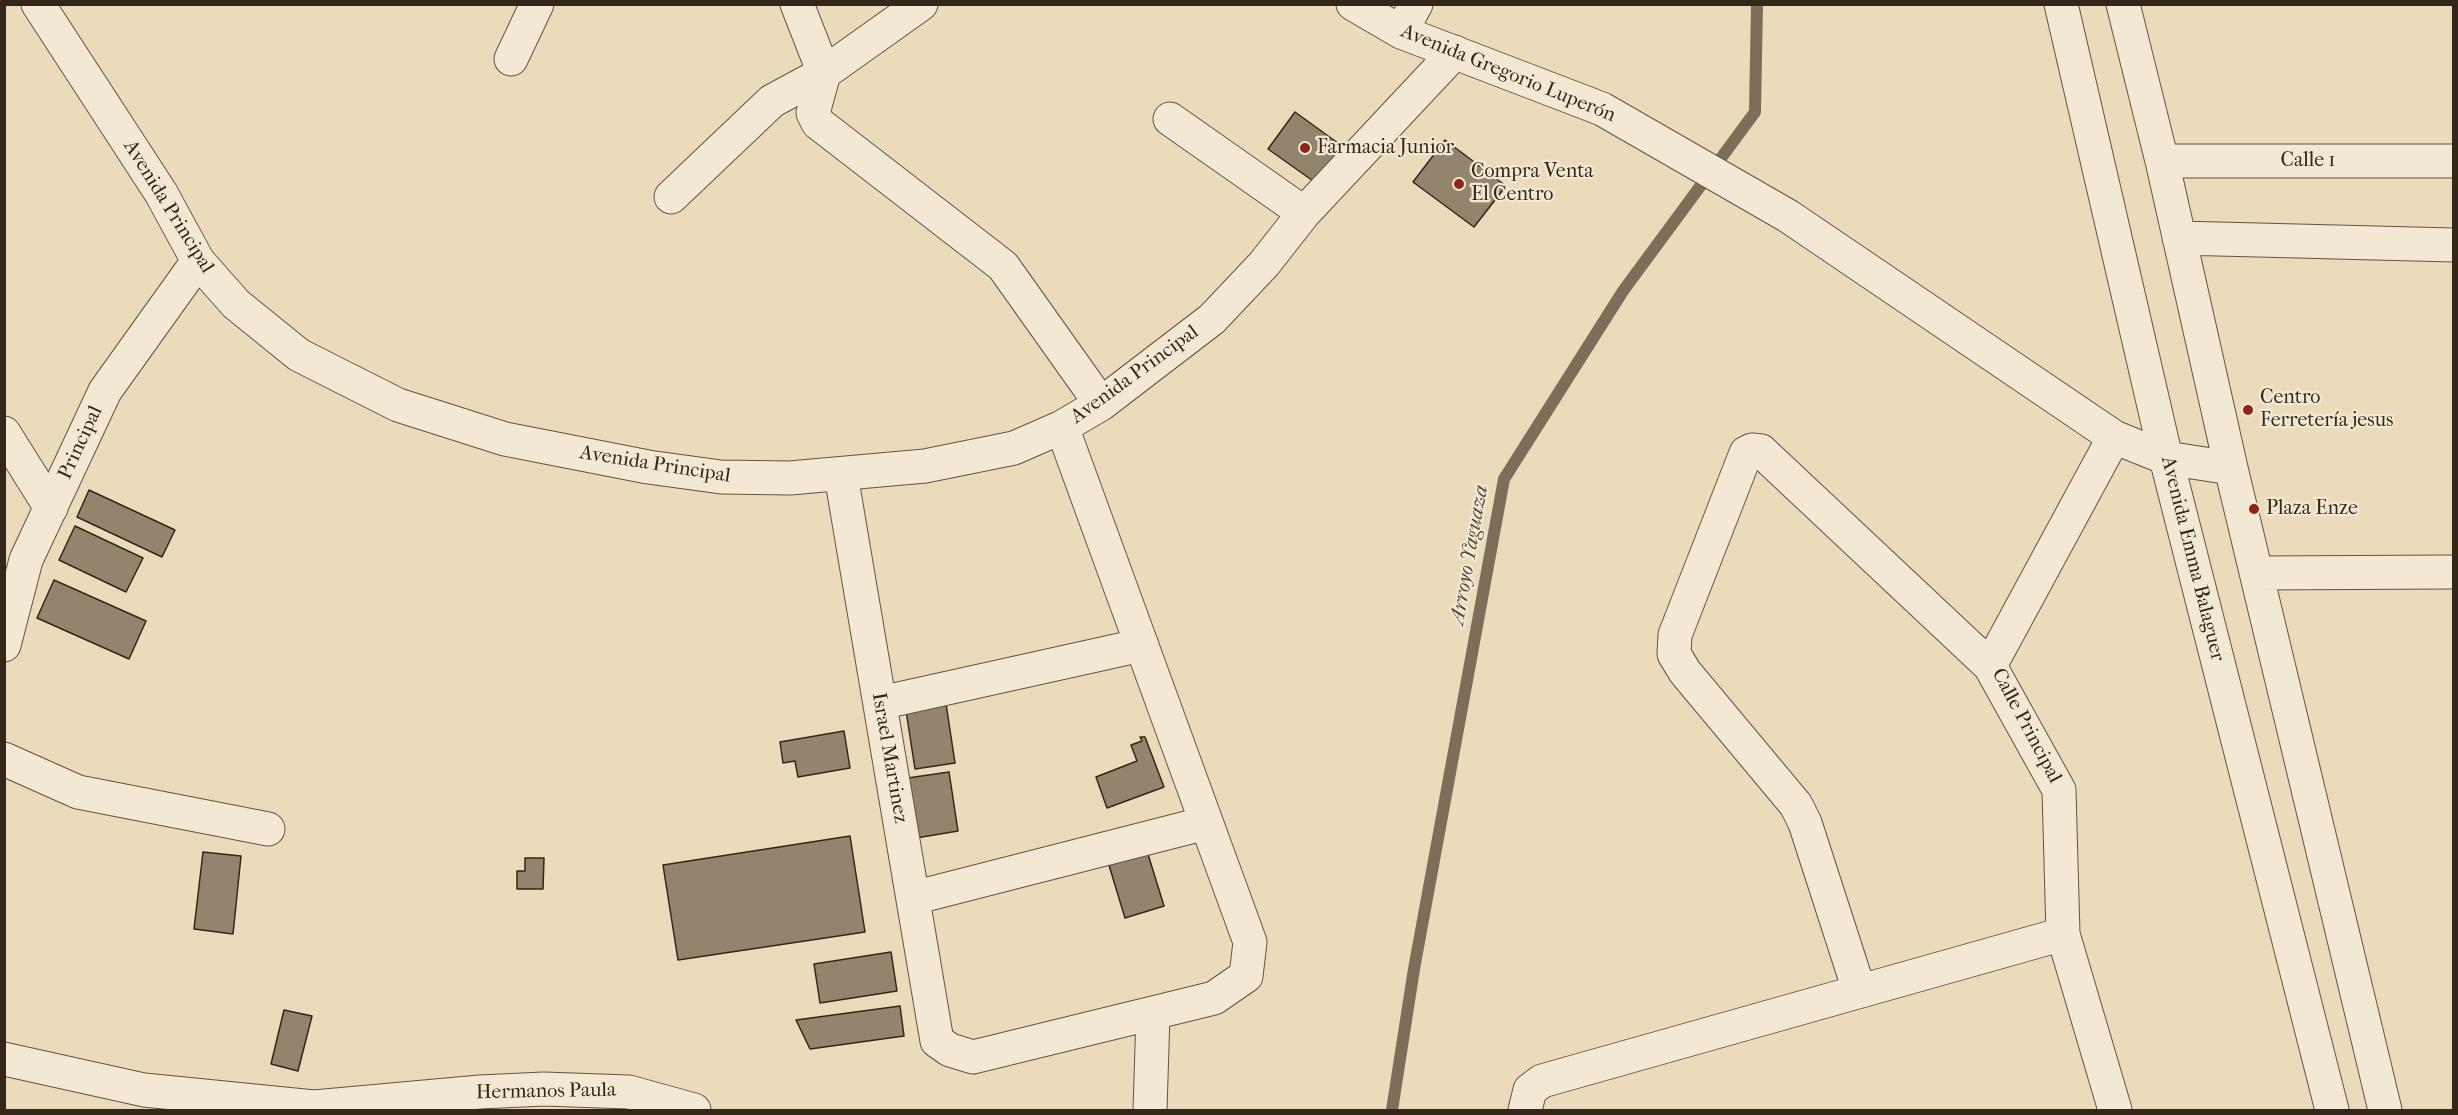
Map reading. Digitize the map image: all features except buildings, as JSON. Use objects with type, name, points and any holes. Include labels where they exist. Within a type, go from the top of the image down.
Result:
[{"type":"street","name":"Avenida Principal","points":[[38,4],[161,193],[198,261],[236,304],[299,355],[409,408],[505,440],[721,477],[790,478],[925,466],[1014,448],[1062,428],[1101,404],[1212,319],[1264,264],[1304,213],[1455,52]]},
{"type":"street","points":[[511,59],[537,4]]},
{"type":"street","points":[[797,4],[824,73],[813,113],[818,123],[1003,266],[1101,404]]},
{"type":"street","points":[[671,197],[772,101],[824,73],[921,4]]},
{"type":"street","name":"Avenida Gregorio Luperón","points":[[1353,4],[1408,18],[1455,52],[1602,109],[1788,216],[2114,437],[2166,458],[2232,468]]},
{"type":"street","name":"Avenida Emma Balaguer","points":[[2061,4],[2166,458],[2332,1110]]},
{"type":"street","points":[[2123,4],[2385,1110]]},
{"type":"street","points":[[1170,119],[1304,213]]},
{"type":"street","name":"Calle 1","points":[[2162,161],[2454,161]]},
{"type":"street","points":[[2179,238],[2454,244]]},
{"type":"street","name":"Principal","points":[[4,645],[26,560],[105,391],[198,261]]},
{"type":"street","points":[[1062,428],[1250,942],[1246,976],[1214,998],[1153,1015],[1150,1110]]},
{"type":"street","points":[[4,433],[51,508]]},
{"type":"street","name":"Calle Principal","points":[[2114,437],[1990,666],[2059,790],[2063,934],[2115,1110]]},
{"type":"street","points":[[1859,990],[1805,823],[1796,805],[1685,672],[1674,654],[1675,635],[1746,453],[1752,450],[1761,451],[1990,666]]},
{"type":"street","name":"Israel Martinez","points":[[841,475],[937,1041],[950,1050],[973,1057],[1153,1015]]},
{"type":"street","points":[[2256,573],[2454,572]]},
{"type":"street","points":[[880,703],[1142,645]]},
{"type":"street","points":[[4,759],[78,792],[268,829]]},
{"type":"street","points":[[913,898],[1206,823]]},
{"type":"street","points":[[1525,1110],[1530,1090],[1542,1081],[2063,934]]},
{"type":"street","name":"Hermanos Paula","points":[[4,1059],[141,1100],[370,1107],[480,1092],[544,1089],[629,1092],[694,1110]]},
{"type":"waterway","name":"Arroyo Yaguaza","points":[[1392,1110],[1414,969],[1504,479],[1623,291],[1755,112],[1757,4]]},
{"type":"place","name":"Farmacia Junior","points":[[1305,148]]},
{"type":"place","name":"Compra Venta El Centro","points":[[1459,184]]},
{"type":"place","name":"Centro Ferretería jesus","points":[[2248,410]]},
{"type":"place","name":"Plaza Enze","points":[[2254,509]]}]
